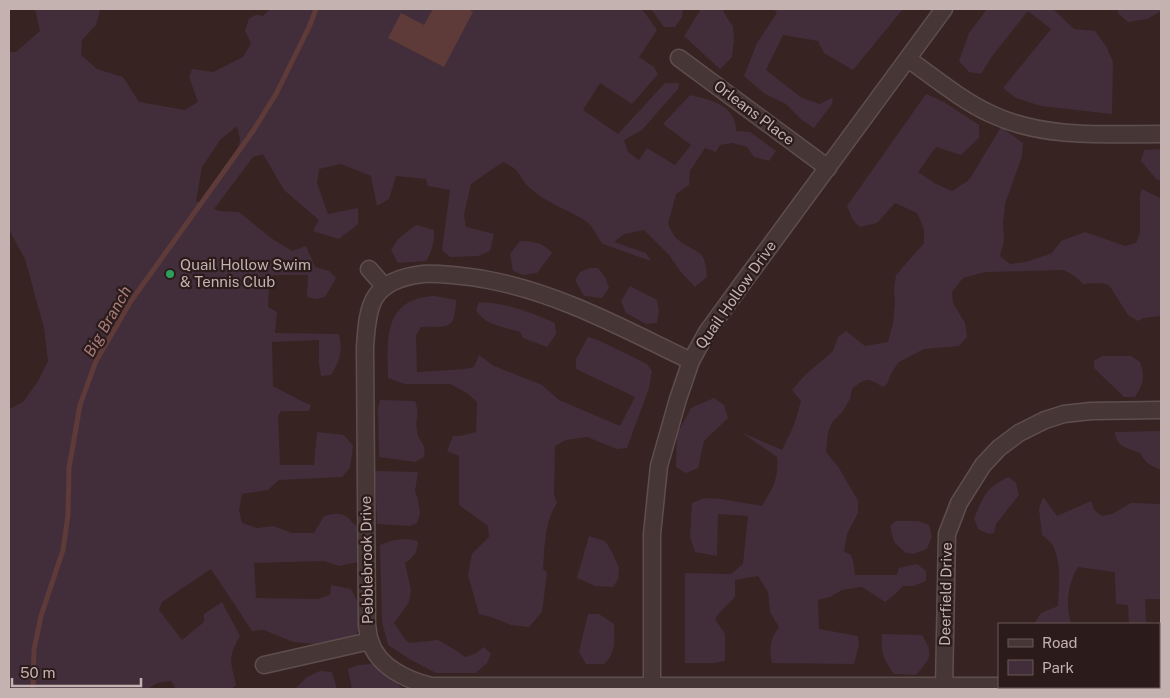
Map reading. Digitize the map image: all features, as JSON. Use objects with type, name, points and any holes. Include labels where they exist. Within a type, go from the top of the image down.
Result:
[{"type":"street","name":"Quail Hollow Drive","points":[[652,688],[652,534],[656,480],[667,434],[691,361],[731,299],[944,9]]},
{"type":"street","name":"Orleans Place","points":[[679,58],[828,168]]},
{"type":"street","points":[[908,60],[970,103],[993,115],[1037,129],[1072,133],[1161,134]]},
{"type":"street","points":[[369,269],[385,287],[411,276],[446,274],[525,288],[579,307],[691,361]]},
{"type":"street","name":"Pebblebrook Drive","points":[[385,287],[375,296],[370,314],[365,348],[367,625],[370,641],[379,657],[393,670],[414,681],[431,686],[652,688],[998,686]]},
{"type":"street","name":"Deerfield Drive","points":[[944,687],[947,534],[959,503],[983,465],[999,448],[1019,433],[1045,420],[1064,414],[1091,411],[1161,410]]},
{"type":"street","points":[[264,665],[370,641]]},
{"type":"green space","points":[[35,9],[97,9],[100,11],[96,25],[82,40],[81,55],[97,69],[123,77],[139,102],[185,110],[198,102],[189,77],[192,69],[213,72],[243,57],[251,43],[245,31],[249,18],[256,15],[263,16],[270,9],[642,9],[657,30],[639,57],[654,67],[658,74],[632,104],[600,83],[583,110],[618,134],[665,83],[679,83],[678,89],[642,130],[624,140],[628,152],[639,160],[647,148],[675,165],[691,145],[663,124],[690,95],[721,105],[732,115],[736,131],[750,132],[776,151],[769,161],[754,157],[747,147],[732,143],[720,145],[716,152],[705,148],[690,171],[689,185],[676,194],[668,224],[676,238],[701,255],[706,267],[707,277],[695,287],[669,255],[644,230],[624,234],[614,242],[646,253],[651,261],[603,244],[587,222],[536,194],[514,168],[503,162],[471,184],[464,215],[466,227],[494,234],[490,251],[478,256],[450,257],[442,250],[450,190],[428,186],[426,179],[396,176],[389,199],[377,206],[371,176],[341,164],[319,169],[317,183],[328,214],[358,208],[358,224],[339,239],[313,231],[319,220],[284,190],[263,154],[253,157],[214,209],[239,212],[271,238],[292,251],[306,246],[315,267],[329,271],[336,278],[325,297],[315,299],[307,297],[308,275],[273,275],[269,287],[268,307],[277,312],[275,333],[339,334],[341,346],[339,360],[331,375],[321,376],[319,340],[272,342],[273,386],[311,405],[309,411],[281,411],[278,416],[280,465],[314,465],[317,432],[344,435],[353,446],[350,468],[342,477],[279,480],[268,490],[242,494],[239,510],[242,523],[257,528],[274,526],[292,533],[314,533],[324,516],[340,514],[347,517],[358,528],[358,562],[339,566],[324,561],[254,563],[256,598],[318,599],[330,595],[331,585],[351,589],[365,616],[356,635],[314,644],[293,642],[264,630],[252,631],[211,569],[162,602],[159,610],[182,640],[204,622],[204,614],[222,602],[240,636],[233,650],[231,660],[236,685],[231,689],[176,689],[171,681],[157,683],[148,689],[9,689],[9,409],[23,402],[38,381],[48,361],[44,328],[25,259],[9,230],[9,52],[16,52],[40,31]],"holes":[[[237,126],[240,139],[237,154],[201,203],[196,201],[202,167],[220,140]]]},
{"type":"green space","points":[[651,9],[683,9],[682,17],[675,27],[664,27]]},
{"type":"green space","points":[[701,9],[724,9],[723,11],[733,27],[732,57],[720,69],[684,36]]},
{"type":"green space","points":[[774,9],[903,9],[853,70],[824,53],[818,41],[783,35],[766,70],[802,98],[820,104],[833,97],[832,104],[814,128],[802,120],[786,104],[765,94],[744,76],[757,43],[777,13]]},
{"type":"green space","points":[[987,9],[1053,9],[1074,29],[1095,31],[1106,46],[1113,62],[1112,114],[1041,106],[1016,98],[1003,88],[1051,29],[1028,11],[993,55],[981,74],[969,72],[959,61],[969,33]]},
{"type":"green space","points":[[1117,9],[1161,9],[1161,11],[1147,19],[1128,22],[1119,14]]},
{"type":"green space","points":[[926,94],[944,102],[979,125],[979,138],[961,155],[936,147],[918,172],[934,183],[952,191],[969,180],[1001,127],[1023,143],[1022,156],[1005,204],[1004,241],[1000,256],[1010,264],[1026,262],[1052,253],[1061,241],[1085,232],[1125,246],[1136,243],[1140,233],[1140,195],[1142,189],[1160,198],[1161,316],[1143,318],[1138,321],[1128,315],[1109,285],[1101,283],[1083,284],[1064,270],[985,272],[963,278],[952,292],[953,303],[965,323],[967,337],[959,346],[924,349],[899,362],[887,384],[883,387],[867,380],[861,382],[852,389],[850,399],[843,411],[833,421],[828,432],[826,452],[839,468],[858,501],[858,513],[847,534],[844,552],[850,554],[853,560],[855,575],[897,575],[899,568],[917,564],[926,571],[926,581],[913,586],[903,586],[885,602],[862,587],[842,590],[830,597],[818,600],[819,629],[858,636],[859,645],[854,664],[772,663],[771,644],[779,627],[770,612],[768,592],[758,576],[735,580],[735,597],[715,619],[725,634],[725,661],[685,663],[685,573],[731,574],[743,564],[748,516],[718,514],[717,556],[695,552],[690,537],[692,503],[704,498],[762,506],[774,483],[777,471],[777,457],[741,432],[782,450],[794,425],[801,401],[792,390],[805,375],[833,351],[838,337],[846,331],[865,346],[888,342],[893,323],[896,275],[924,243],[924,229],[917,213],[895,203],[877,223],[860,227],[853,220],[847,206]]},
{"type":"green space","points":[[1144,150],[1161,150],[1161,180],[1157,180],[1141,161]]},
{"type":"green space","points":[[416,225],[434,230],[430,253],[426,261],[398,263],[391,250],[398,239]]},
{"type":"green space","points":[[520,241],[538,243],[552,253],[537,273],[523,275],[513,271],[510,254]]},
{"type":"green space","points":[[590,268],[598,268],[605,277],[609,288],[602,298],[584,296],[575,280],[580,272]]},
{"type":"green space","points":[[630,286],[657,300],[659,311],[657,323],[646,324],[626,313],[621,301]]},
{"type":"green space","points":[[435,296],[456,300],[454,318],[448,325],[421,327],[416,335],[417,372],[474,367],[479,355],[494,366],[542,385],[559,400],[620,426],[635,397],[576,369],[576,359],[588,337],[647,364],[652,371],[649,388],[627,448],[617,449],[587,437],[566,440],[555,446],[554,495],[557,503],[550,518],[546,534],[543,569],[547,573],[542,612],[529,627],[511,625],[479,614],[468,575],[472,554],[489,537],[488,526],[459,505],[459,456],[447,451],[453,436],[476,432],[477,402],[467,393],[450,384],[405,384],[388,378],[389,335],[397,313],[406,304],[418,298]]},
{"type":"green space","points":[[479,302],[508,306],[546,319],[555,323],[556,334],[547,347],[523,338],[520,332],[495,325],[484,319],[476,310]]},
{"type":"green space","points":[[1102,356],[1131,356],[1140,362],[1143,380],[1135,397],[1124,397],[1094,368],[1094,361]]},
{"type":"green space","points":[[714,398],[724,405],[728,418],[704,441],[698,468],[686,473],[676,467],[677,434],[691,408]]},
{"type":"green space","points":[[380,400],[415,401],[417,430],[424,448],[424,457],[415,462],[379,457],[378,408]]},
{"type":"green space","points":[[1161,431],[1161,470],[1149,464],[1140,453],[1120,444],[1115,432]]},
{"type":"green space","points":[[375,471],[418,472],[415,491],[420,513],[417,523],[410,526],[377,524]]},
{"type":"green space","points":[[1009,477],[1016,483],[1019,495],[996,524],[994,533],[989,534],[978,529],[974,518],[983,498],[990,489]]},
{"type":"green space","points":[[1043,497],[1057,516],[1091,501],[1094,510],[1102,516],[1112,514],[1131,503],[1161,504],[1161,599],[1145,599],[1146,623],[1129,623],[1128,605],[1116,604],[1115,572],[1078,567],[1068,594],[1071,623],[1035,623],[1041,613],[1058,606],[1058,560],[1052,545],[1042,535],[1039,509]]},
{"type":"green space","points":[[896,521],[918,521],[929,525],[932,536],[927,549],[914,554],[906,553],[894,542],[890,526]]},
{"type":"green space","points":[[589,536],[605,541],[611,550],[619,568],[618,579],[613,587],[595,586],[577,578]]},
{"type":"green space","points":[[408,539],[418,541],[415,554],[405,563],[411,590],[409,602],[394,623],[409,643],[438,640],[465,657],[475,654],[484,647],[491,654],[487,663],[476,673],[436,673],[388,645],[382,622],[380,545],[394,540]]},
{"type":"green space","points":[[588,614],[599,614],[614,624],[613,650],[604,664],[586,664],[579,652]]},
{"type":"green space","points":[[882,634],[922,635],[930,652],[925,665],[916,675],[894,674],[884,656]]},
{"type":"green space","points":[[373,664],[405,689],[352,689],[348,669],[358,665]]},
{"type":"green space","points":[[320,671],[332,672],[337,689],[295,689],[307,677]]},
{"type":"shaded area","points":[[433,9],[468,9],[473,12],[444,67],[388,38],[401,13],[424,25]]},
{"type":"waterway","name":"Big Branch","points":[[33,689],[34,650],[41,616],[63,550],[68,515],[69,468],[80,405],[96,361],[131,301],[253,131],[276,94],[316,9]]},
{"type":"place","name":"Quail Hollow Swim & Tennis Club","points":[[170,274]]}]
